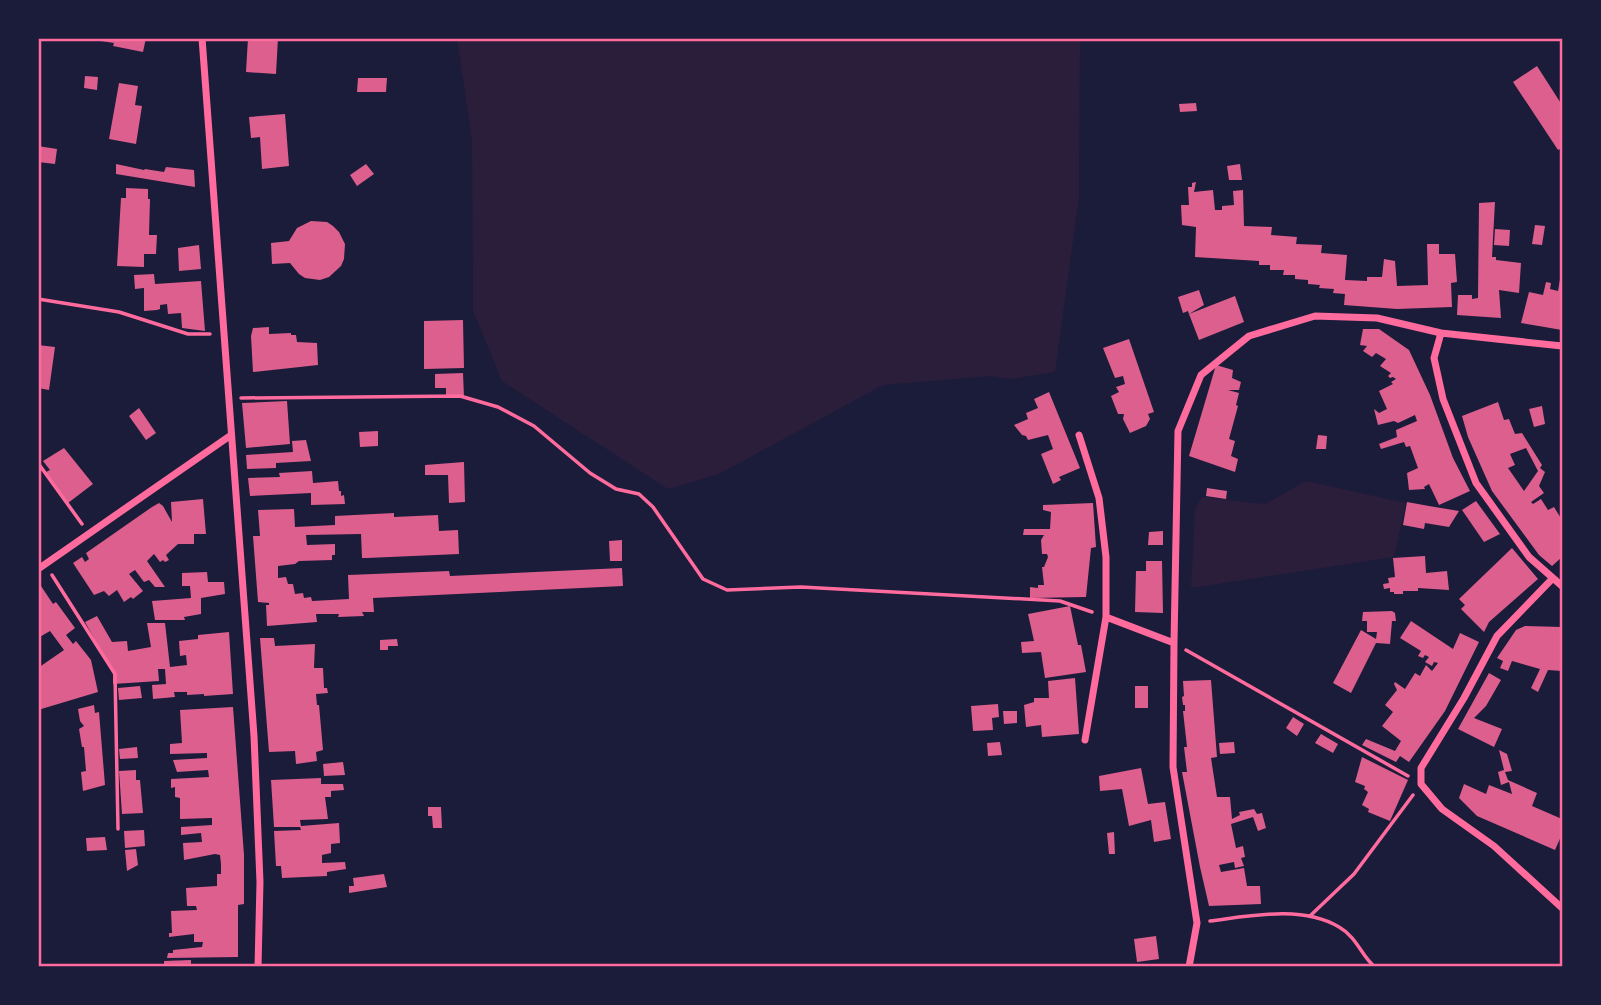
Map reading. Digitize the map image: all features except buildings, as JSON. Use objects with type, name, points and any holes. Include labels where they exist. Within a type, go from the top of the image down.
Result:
[{"type":"street","points":[[202,38],[254,736],[260,882],[258,967]]},
{"type":"street","points":[[1189,967],[1197,923],[1172,767],[1174,643],[1178,431],[1200,374],[1250,336],[1315,316],[1377,318],[1441,333],[1563,346]]},
{"type":"street","points":[[1441,333],[1434,358],[1443,399],[1476,482],[1529,557],[1563,586]]},
{"type":"street","points":[[42,567],[231,435]]},
{"type":"street","points":[[1079,435],[1099,498],[1106,557],[1106,617],[1085,740]]},
{"type":"street","points":[[1553,578],[1497,636],[1464,698],[1421,768],[1421,784],[1442,809],[1494,846],[1563,908]]},
{"type":"street","points":[[1106,617],[1174,643]]},
{"type":"path","points":[[38,299],[119,312],[188,334],[225,335]]},
{"type":"path","points":[[229,398],[460,396],[498,407],[534,426],[590,473],[616,489],[639,494],[653,507],[703,579],[727,590],[801,587],[1060,601],[1106,617]]},
{"type":"path","points":[[38,463],[89,534]]},
{"type":"path","points":[[42,567],[114,674],[118,829]]},
{"type":"path","points":[[1174,643],[1421,784],[1354,874],[1311,915]]},
{"type":"path","points":[[1197,923],[1252,915],[1311,915],[1340,927],[1360,945],[1375,967]]},
{"type":"shaded area","points":[[457,39],[1080,39],[1079,197],[1055,372],[1012,379],[991,376],[883,385],[719,474],[668,489],[502,381],[473,311],[472,141]]},
{"type":"shaded area","points":[[1306,481],[1406,503],[1394,557],[1191,588],[1195,509],[1202,497],[1265,504]]}]
